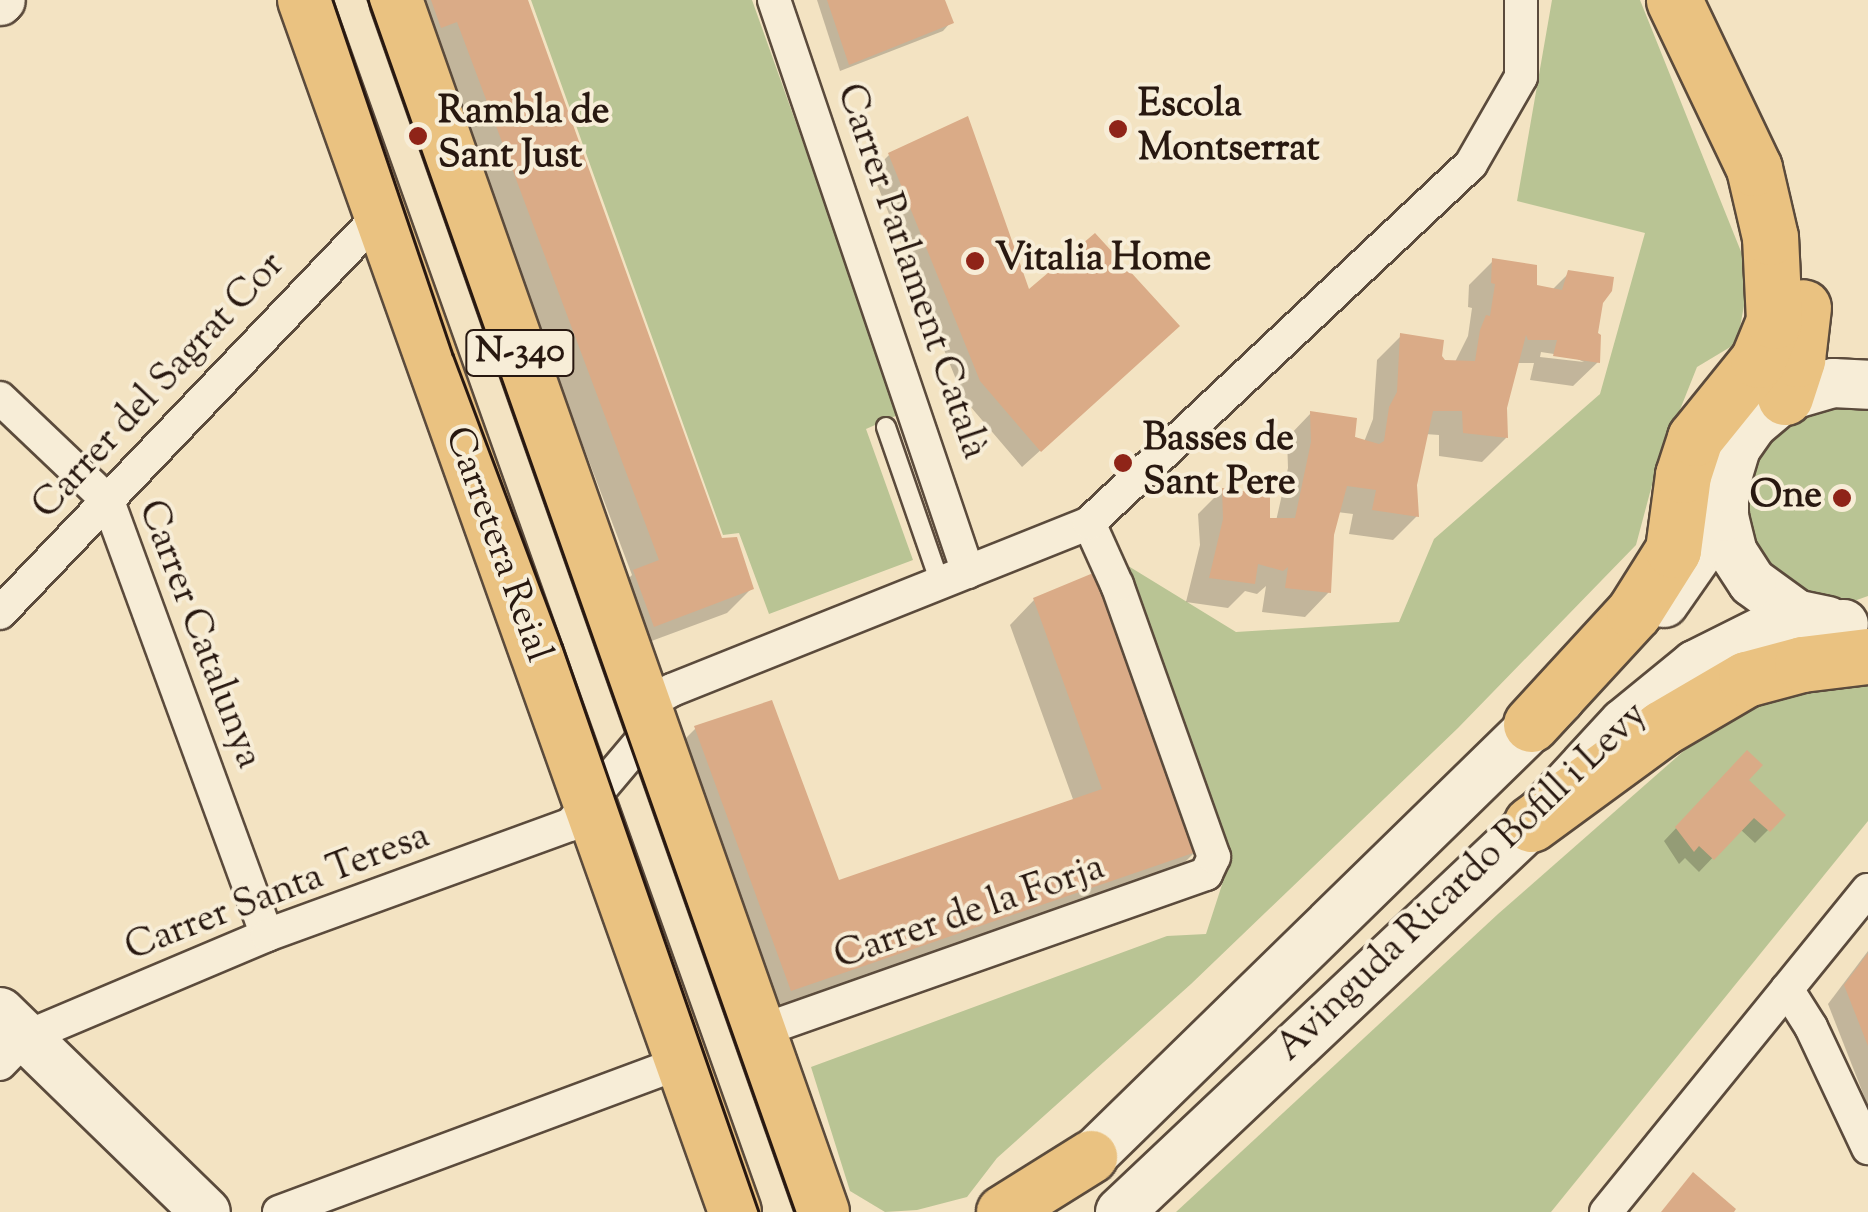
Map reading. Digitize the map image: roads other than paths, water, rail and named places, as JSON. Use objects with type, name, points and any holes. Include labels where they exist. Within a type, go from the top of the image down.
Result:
[{"type":"highway","points":[[1531,724],[1634,612],[1673,550],[1683,476],[1694,438],[1758,360],[1774,321],[1770,237],[1754,168],[1674,0]]},
{"type":"highway","points":[[1704,0],[1771,132],[1793,192],[1802,254],[1803,314],[1797,359],[1839,385]]},
{"type":"highway","points":[[1531,824],[1662,728],[1746,679],[1802,664],[1860,633]]},
{"type":"main road","name":"Carretera Reial","points":[[304,0],[736,1212]]},
{"type":"main road","name":"N-340","points":[[396,0],[760,1030],[826,1201]]},
{"type":"main road","points":[[1003,1212],[1090,1157]]},
{"type":"main road","points":[[1031,1212],[1090,1157]]},
{"type":"street","name":"Carrer Parlament Català","points":[[774,0],[954,578]]},
{"type":"street","points":[[589,808],[642,741],[646,706],[672,690],[1089,523],[1471,164],[1521,78],[1521,0]]},
{"type":"street","name":"Carrer del Sagrat Cor","points":[[0,613],[379,216]]},
{"type":"street","points":[[1839,385],[1753,424],[1736,448],[1724,488],[1724,517],[1734,552],[1752,582],[1796,614],[1860,633]]},
{"type":"street","name":"Carrer Catalunya","points":[[0,398],[108,502],[267,935]]},
{"type":"street","name":"Avinguda Ricardo Bofill i Levy","points":[[1090,1157],[1531,724],[1656,616],[1724,517]]},
{"type":"street","name":"Carrer de la Forja","points":[[760,1030],[1206,874],[1214,856],[1118,585],[1089,523]]},
{"type":"street","name":"Carrer Santa Teresa","points":[[9,1037],[267,935],[549,835],[570,825],[589,808]]},
{"type":"street","name":"Avinguda Ricardo Bofill i Levy","points":[[1120,1212],[1531,824]]},
{"type":"street","points":[[1606,1212],[1868,890]]},
{"type":"street","points":[[1787,989],[1811,1027],[1868,1148]]},
{"type":"street","points":[[9,1037],[206,1212]]},
{"type":"street","points":[[279,1212],[684,1062]]},
{"type":"lane","points":[[886,427],[954,578]]},
{"type":"tram line","points":[[333,0],[453,354],[562,644],[759,1212]]},
{"type":"tram line","points":[[368,0],[795,1212]]},
{"type":"place","name":"Escola Montserrat","points":[[1118,129]]},
{"type":"place","name":"Rambla de Sant Just","points":[[418,136]]},
{"type":"place","name":"Vitalia Home","points":[[975,261]]},
{"type":"place","name":"Basses de Sant Pere","points":[[1123,463]]},
{"type":"place","name":"One","points":[[1842,498]]}]
